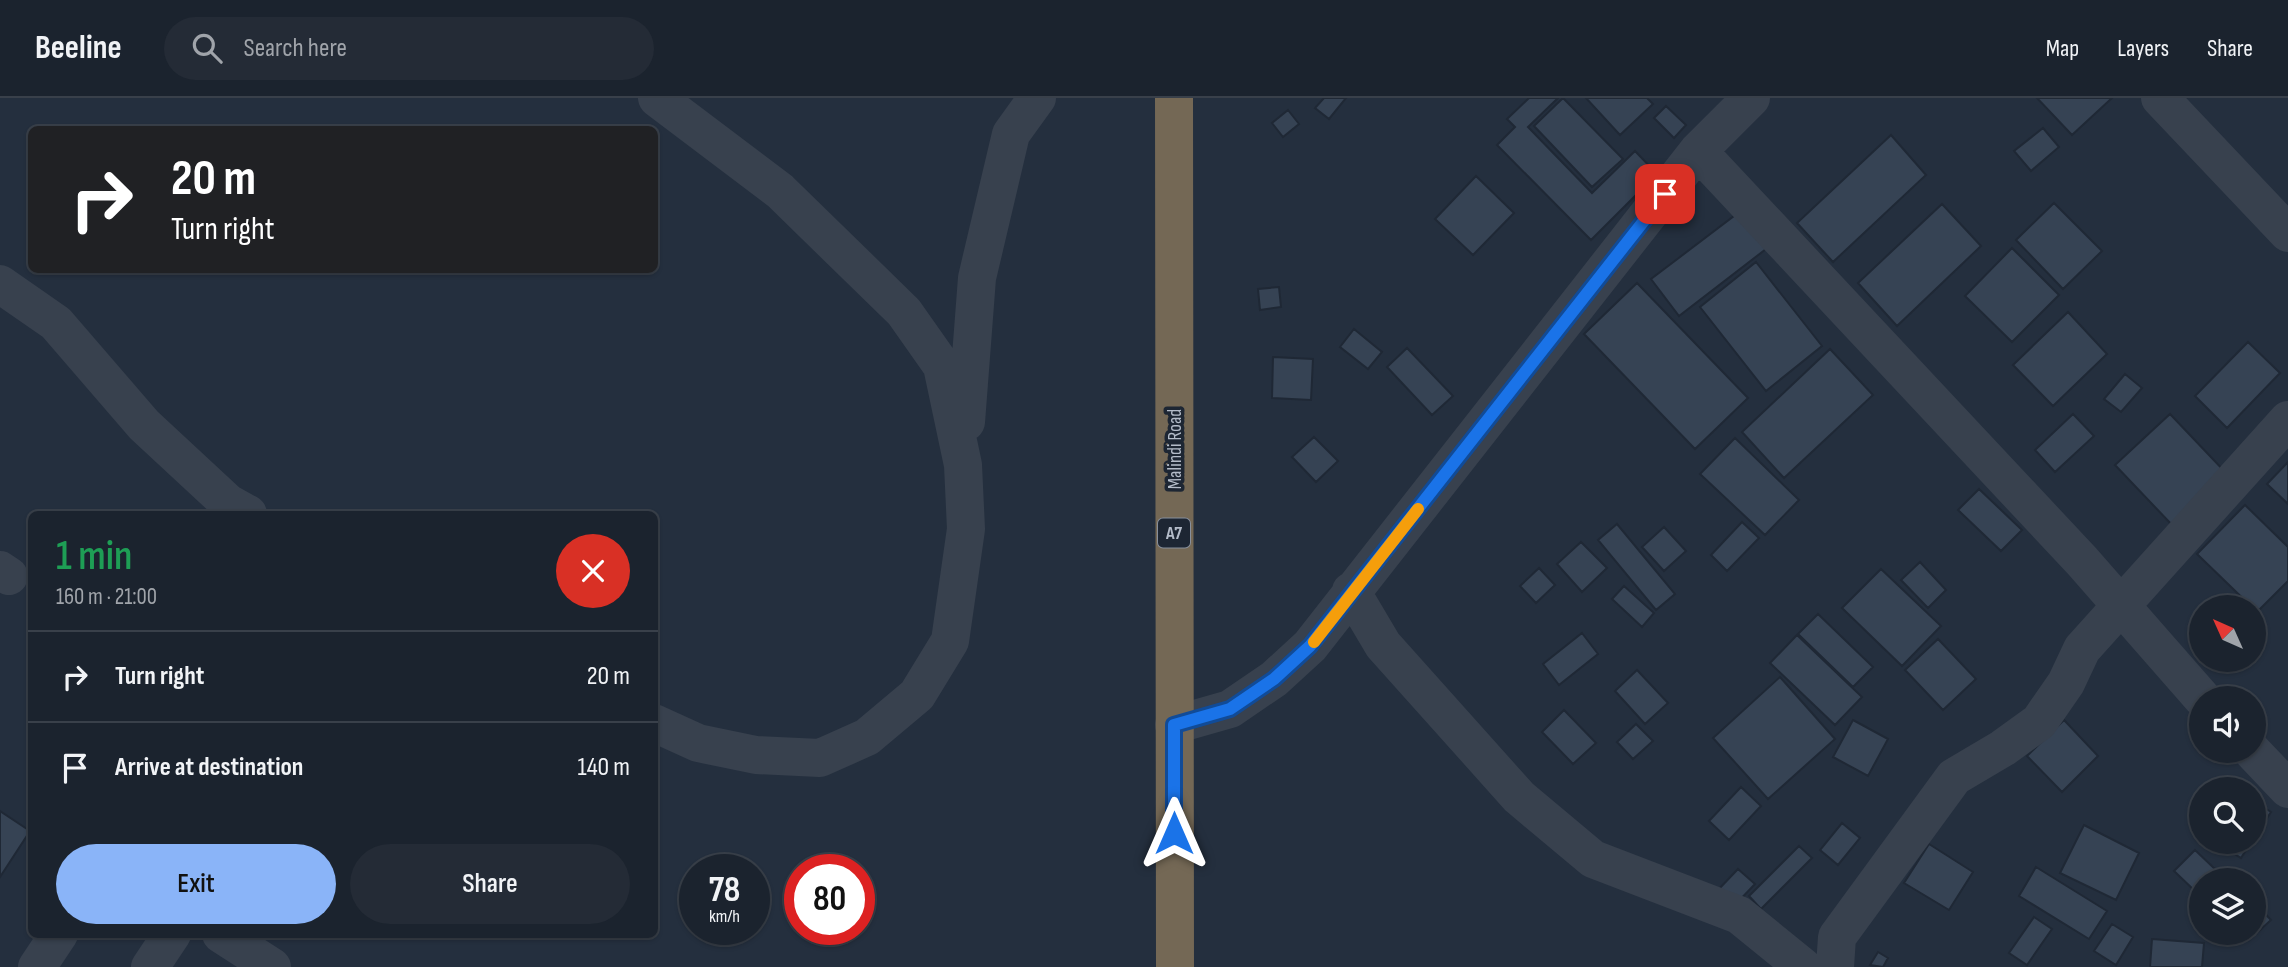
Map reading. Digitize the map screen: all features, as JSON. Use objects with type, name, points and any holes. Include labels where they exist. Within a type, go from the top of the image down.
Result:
[{"type":"highway","name":"Malindi Road","points":[[1174,98],[1175,967]]},
{"type":"street","points":[[657,98],[779,191],[904,312],[942,366],[963,466]]},
{"type":"street","points":[[658,725],[698,743],[756,755],[820,758],[867,737],[917,695],[950,641],[966,529],[963,466],[977,278],[1011,134],[1037,98]]},
{"type":"street","points":[[1174,725],[1230,709],[1274,679],[1310,646],[1698,151],[1751,98]]},
{"type":"street","points":[[2160,98],[2288,233]]},
{"type":"street","points":[[1698,151],[2082,561],[2191,686]]},
{"type":"street","points":[[0,284],[56,323],[144,425],[228,503],[243,511]]},
{"type":"street","points":[[1835,967],[1837,937],[1954,777],[2003,748],[2039,722],[2066,683],[2082,649],[2288,420]]},
{"type":"street","points":[[1352,591],[1383,645],[1519,797],[1582,850],[1593,859],[1739,915],[1802,967]]},
{"type":"street","points":[[2263,763],[2288,789]]},
{"type":"street","points":[[37,967],[56,938]]},
{"type":"street","points":[[150,967],[169,938]]},
{"type":"street","points":[[227,938],[272,967]]},
{"type":"building","points":[[1324,98],[1346,98],[1329,119],[1315,108]]},
{"type":"building","points":[[1529,98],[1558,98],[1528,127],[1592,193],[1635,151],[1657,174],[1591,240],[1497,145],[1515,127],[1507,119]]},
{"type":"building","points":[[1563,98],[1623,159],[1592,187],[1534,126]]},
{"type":"building","points":[[1586,98],[1647,98],[1653,104],[1620,135]]},
{"type":"building","points":[[2037,98],[2112,98],[2072,135]]},
{"type":"building","points":[[1666,106],[1686,125],[1674,138],[1654,118]]},
{"type":"building","points":[[1288,110],[1299,124],[1283,137],[1272,123]]},
{"type":"building","points":[[2043,128],[2059,147],[2031,171],[2014,151]]},
{"type":"building","points":[[1891,135],[1926,175],[1833,262],[1797,223]]},
{"type":"building","points":[[1476,176],[1514,213],[1473,255],[1435,219]]},
{"type":"building","points":[[2054,203],[2102,251],[2063,289],[2016,240]]},
{"type":"building","points":[[1942,204],[1981,246],[1897,326],[1858,283]]},
{"type":"building","points":[[1738,213],[1766,249],[1679,316],[1651,279]]},
{"type":"building","points":[[2012,248],[2059,295],[2012,342],[1965,296]]},
{"type":"building","points":[[1756,262],[1822,346],[1766,391],[1700,307]]},
{"type":"building","points":[[1637,283],[1748,398],[1695,449],[1584,334]]},
{"type":"building","points":[[1279,287],[1281,307],[1260,310],[1258,289]]},
{"type":"building","points":[[2068,312],[2107,354],[2053,406],[2013,365]]},
{"type":"building","points":[[1354,329],[1382,352],[1368,369],[1340,347]]},
{"type":"building","points":[[2248,342],[2280,373],[2227,428],[2195,396]]},
{"type":"building","points":[[1407,348],[1453,396],[1432,415],[1387,367]]},
{"type":"building","points":[[1830,349],[1873,395],[1784,478],[1742,432]]},
{"type":"building","points":[[1273,357],[1313,359],[1311,400],[1272,398]]},
{"type":"building","points":[[2125,374],[2142,388],[2121,412],[2104,399]]},
{"type":"building","points":[[2073,414],[2094,436],[2055,472],[2035,450]]},
{"type":"building","points":[[2170,414],[2228,475],[2174,527],[2115,465]]},
{"type":"building","points":[[1314,437],[1338,461],[1316,482],[1292,457]]},
{"type":"building","points":[[1735,438],[1799,500],[1765,535],[1700,474]]},
{"type":"building","points":[[2288,462],[2288,504],[2267,484]]},
{"type":"building","points":[[1979,489],[2022,530],[2001,551],[1958,510]]},
{"type":"building","points":[[2245,505],[2288,547],[2288,581],[2266,603],[2266,595],[2239,595],[2197,554]]},
{"type":"building","points":[[1742,522],[1759,538],[1727,571],[1711,555]]},
{"type":"building","points":[[1617,524],[1675,594],[1656,610],[1598,540]]},
{"type":"building","points":[[1664,527],[1686,551],[1664,571],[1642,547]]},
{"type":"building","points":[[1581,542],[1607,568],[1582,592],[1557,564]]},
{"type":"building","points":[[1920,562],[1946,590],[1928,608],[1901,580]]},
{"type":"building","points":[[1539,568],[1555,585],[1536,603],[1520,586]]},
{"type":"building","points":[[1881,569],[1941,626],[1902,666],[1842,608]]},
{"type":"building","points":[[1624,586],[1654,613],[1642,627],[1612,599]]},
{"type":"building","points":[[1818,614],[1873,667],[1853,687],[1798,634]]},
{"type":"building","points":[[1582,633],[1598,654],[1559,685],[1543,664]]},
{"type":"building","points":[[1797,635],[1862,697],[1835,725],[1770,663]]},
{"type":"building","points":[[1938,639],[1976,679],[1943,710],[1905,670]]},
{"type":"building","points":[[1637,670],[1668,703],[1645,724],[1615,691]]},
{"type":"building","points":[[1780,677],[1835,739],[1768,799],[1713,738]]},
{"type":"building","points":[[1564,710],[1596,743],[1573,764],[1542,732]]},
{"type":"building","points":[[1853,720],[1888,739],[1868,776],[1833,757]]},
{"type":"building","points":[[2064,720],[2098,756],[2062,792],[2027,756]]},
{"type":"building","points":[[1636,724],[1653,741],[1633,759],[1617,742]]},
{"type":"building","points":[[1741,787],[1761,806],[1729,840],[1709,821]]},
{"type":"building","points":[[0,811],[28,830],[28,834],[0,877]]},
{"type":"building","points":[[1842,823],[1860,838],[1838,865],[1820,850]]},
{"type":"building","points":[[2084,825],[2139,853],[2116,900],[2060,873]]},
{"type":"building","points":[[1929,844],[1973,872],[1949,910],[1904,883]]},
{"type":"building","points":[[1799,846],[1812,858],[1761,909],[1749,896]]},
{"type":"building","points":[[2191,854],[2199,854],[2214,868],[2189,868],[2189,885],[2174,871]]},
{"type":"building","points":[[2036,867],[2107,911],[2089,939],[2019,896]]},
{"type":"building","points":[[1738,869],[1755,884],[1734,906],[1717,891]]},
{"type":"building","points":[[2034,917],[2052,929],[2027,965],[2009,953]]},
{"type":"building","points":[[2112,924],[2133,937],[2116,965],[2094,951]]},
{"type":"building","points":[[2152,939],[2204,945],[2202,967],[2150,967]]},
{"type":"building","points":[[1878,952],[1888,958],[1883,967],[1870,965]]},
{"type":"slow traffic","points":[[1314,642],[1418,509]]},
{"type":"route","points":[[1174,833],[1174,725],[1230,709],[1274,679],[1310,646],[1665,194]]}]
